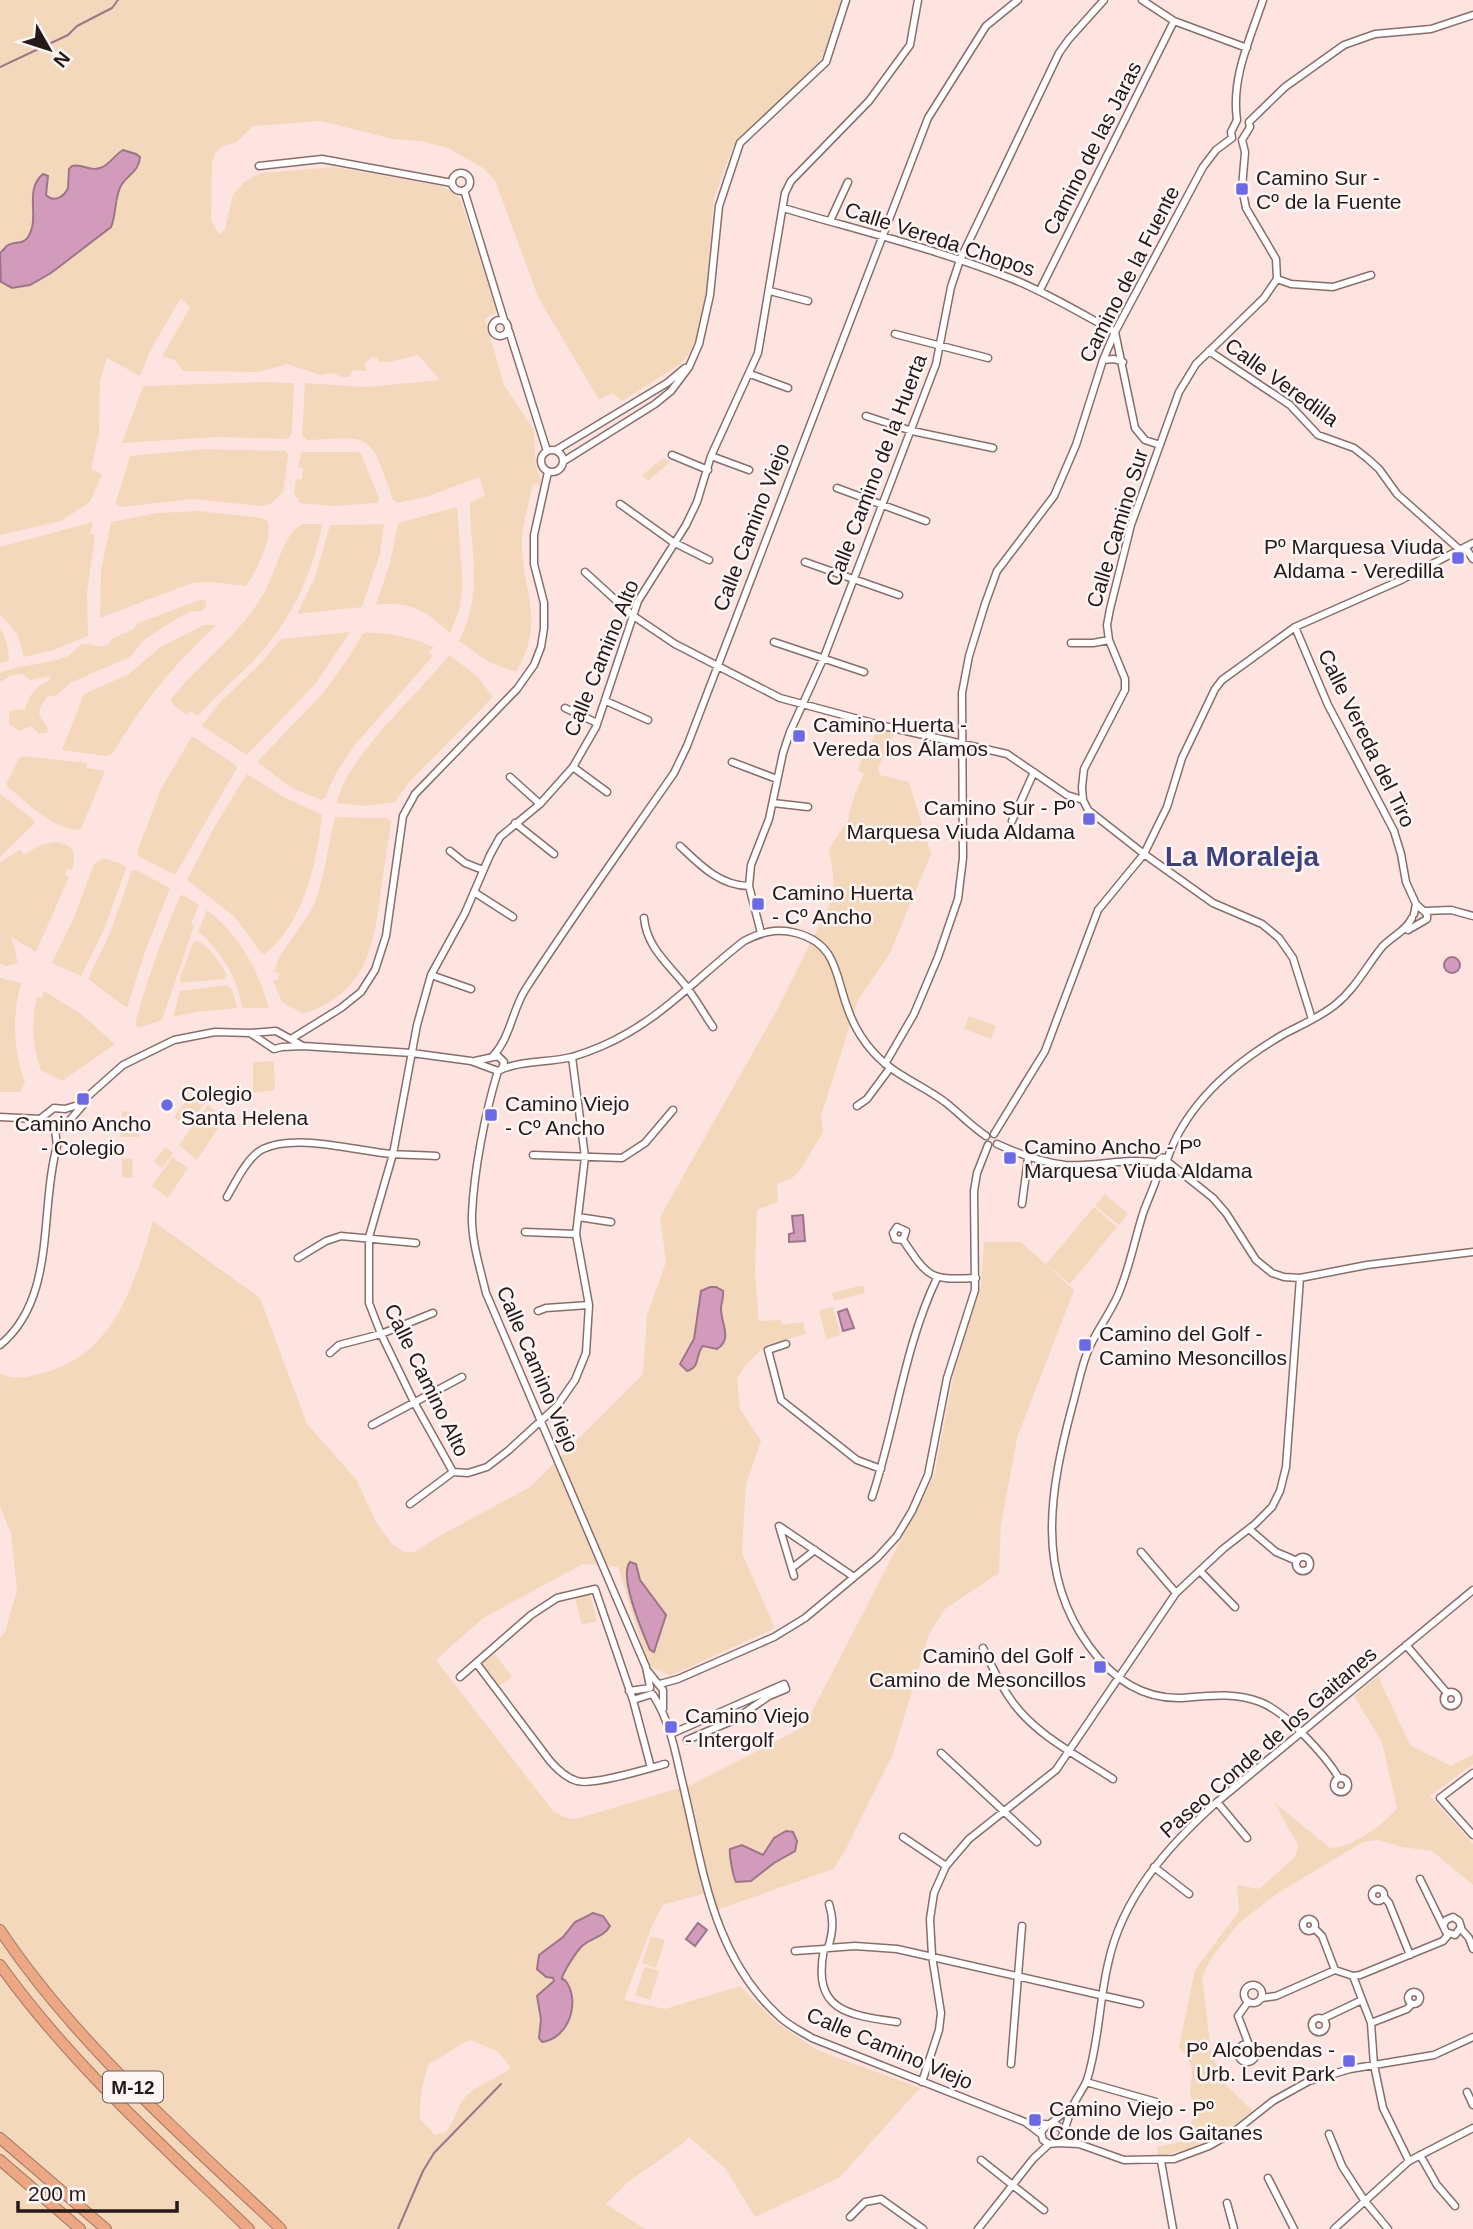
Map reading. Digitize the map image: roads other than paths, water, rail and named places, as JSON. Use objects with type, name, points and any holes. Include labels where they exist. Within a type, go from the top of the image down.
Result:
[{"type":"highway","name":"M-12","points":[[0,1930],[42,1986],[128,2082],[281,2229]]},
{"type":"highway","name":"M-12","points":[[0,1965],[34,2010],[107,2093],[249,2229]]},
{"type":"highway","points":[[0,2138],[106,2229]]},
{"type":"highway","points":[[0,2160],[80,2229]]},
{"type":"street","points":[[548,472],[557,472],[564,461],[663,397],[680,380],[694,355],[704,327],[719,206],[740,143],[826,62],[846,0]]},
{"type":"street","name":"Calle Camino Alto","points":[[572,1057],[585,1157],[576,1234],[589,1305],[586,1353],[575,1380],[557,1406],[487,1467],[468,1473],[453,1472],[380,1334],[369,1303],[369,1237],[393,1154],[417,1026],[431,975],[466,913],[500,837],[540,804],[573,767],[597,723],[632,615],[673,542],[686,525],[697,502],[711,456],[750,374],[764,329],[785,193],[791,181],[869,101],[910,45],[918,0]]},
{"type":"street","name":"Calle Camino Viejo","points":[[491,1058],[505,1038],[522,996],[551,950],[674,773],[687,746],[928,118],[986,26],[1018,0]]},
{"type":"street","name":"Calle Camino de la Huerta","points":[[761,933],[749,886],[751,865],[773,803],[790,732],[824,657],[912,431],[936,364],[951,287],[960,260],[1059,53],[1104,0]]},
{"type":"street","points":[[1142,0],[1174,21],[1247,48]]},
{"type":"street","points":[[1242,140],[1232,138],[1231,132],[1237,120],[1236,85],[1263,0]]},
{"type":"street","points":[[1249,121],[1284,87],[1344,45],[1375,34],[1431,29],[1473,15]]},
{"type":"street","name":"Camino de las Jaras","points":[[1040,290],[1174,21]]},
{"type":"street","points":[[1237,120],[1243,118],[1249,121]]},
{"type":"street","points":[[1249,121],[1250,127],[1242,140],[1245,152],[1242,188],[1246,208],[1276,259],[1277,279],[1291,284],[1333,287],[1371,275]]},
{"type":"street","name":"Camino de la Fuente","points":[[857,1106],[867,1099],[914,1014],[958,899],[962,858],[962,694],[969,656],[997,571],[1054,496],[1076,444],[1103,360],[1115,332],[1203,167],[1216,150],[1232,138]]},
{"type":"street","points":[[260,166],[322,159],[452,183],[456,189],[464,190]]},
{"type":"street","points":[[452,183],[458,174],[467,175],[470,183],[464,190]]},
{"type":"street","points":[[830,222],[848,182]]},
{"type":"street","points":[[291,1039],[307,1031],[360,992],[376,970],[386,936],[403,816],[415,794],[517,689],[534,666],[544,628],[544,603],[534,564],[534,535],[548,472],[541,462],[547,451],[513,347],[509,325],[501,319],[464,190]]},
{"type":"street","name":"Calle Vereda Chopos","points":[[783,208],[960,260],[1040,290],[1115,332]]},
{"type":"street","name":"Calle Camino Sur","points":[[1083,800],[1084,769],[1122,698],[1126,684],[1109,640],[1107,625],[1120,563],[1179,391],[1196,365],[1264,298],[1277,279]]},
{"type":"street","points":[[770,291],[808,301]]},
{"type":"street","points":[[501,319],[494,323],[494,333],[513,347]]},
{"type":"street","points":[[499,336],[509,331]]},
{"type":"street","points":[[1115,332],[1135,428],[1145,440],[1160,445]]},
{"type":"street","points":[[895,334],[988,358]]},
{"type":"street","name":"Calle Veredilla","points":[[1209,351],[1290,405],[1318,435],[1354,448],[1368,459],[1397,494],[1473,559]]},
{"type":"street","points":[[547,451],[555,450],[667,383],[682,371],[694,355]]},
{"type":"street","points":[[1103,360],[1123,362]]},
{"type":"street","points":[[750,374],[788,388]]},
{"type":"street","points":[[866,416],[912,431],[993,449]]},
{"type":"street","points":[[555,450],[563,456],[564,461]]},
{"type":"street","points":[[672,455],[708,470]]},
{"type":"street","points":[[711,456],[749,470]]},
{"type":"street","points":[[837,488],[926,520]]},
{"type":"street","points":[[620,504],[673,542],[709,560]]},
{"type":"street","points":[[986,1136],[994,1134],[1045,1051],[1098,910],[1144,854],[1167,807],[1182,758],[1215,689],[1230,673],[1295,627],[1399,581],[1473,543]]},
{"type":"street","points":[[805,562],[899,595]]},
{"type":"street","points":[[585,572],[632,615],[675,644],[780,698],[1007,754],[1068,795],[1083,800],[1093,815],[1213,903],[1262,923],[1279,938],[1293,958],[1312,1019]]},
{"type":"street","name":"Calle Vereda del Tiro","points":[[1295,627],[1328,705],[1394,831],[1406,882],[1416,904],[1425,913]]},
{"type":"street","points":[[1071,643],[1109,640]]},
{"type":"street","points":[[774,642],[864,672]]},
{"type":"street","points":[[606,701],[648,720]]},
{"type":"street","points":[[565,708],[597,723]]},
{"type":"street","points":[[732,762],[777,779]]},
{"type":"street","points":[[573,767],[607,792]]},
{"type":"street","points":[[1012,821],[1034,772]]},
{"type":"street","points":[[510,777],[540,804]]},
{"type":"street","points":[[773,803],[808,807]]},
{"type":"street","points":[[514,823],[554,854]]},
{"type":"street","points":[[680,846],[709,873],[740,886],[749,886]]},
{"type":"street","points":[[450,851],[465,863],[483,870]]},
{"type":"street","points":[[474,892],[513,916]]},
{"type":"street","points":[[1415,919],[1416,904]]},
{"type":"street","points":[[1339,1778],[1326,1759],[1300,1732],[1261,1702],[1228,1695],[1158,1697],[1142,1692],[1119,1678],[1092,1650],[1078,1631],[1059,1590],[1052,1559],[1051,1525],[1065,1433],[1089,1347],[1116,1299],[1131,1263],[1141,1219],[1164,1162],[1189,1116],[1225,1074],[1347,995],[1384,946],[1415,919],[1425,913],[1451,910],[1473,916]]},
{"type":"street","points":[[1415,919],[1425,913]]},
{"type":"street","points":[[644,918],[645,929],[656,953],[689,990],[713,1027]]},
{"type":"street","points":[[250,1033],[274,1049],[306,1046],[412,1053],[471,1061],[495,1069],[572,1057],[627,1034],[657,1016],[726,956],[761,933],[789,931],[810,937],[822,945],[839,975],[849,1013],[864,1041],[887,1066],[943,1100],[986,1136],[988,1145],[977,1172],[974,1191],[975,1290],[947,1378],[928,1475],[897,1536],[877,1558],[805,1618],[774,1637],[633,1700]]},
{"type":"street","points":[[431,975],[471,989]]},
{"type":"street","points":[[0,1118],[40,1119],[58,1107],[65,1109],[78,1105],[123,1065],[174,1040],[215,1032],[276,1031],[306,1046]]},
{"type":"street","points":[[306,1046],[307,1031]]},
{"type":"street","points":[[267,1044],[270,1033]]},
{"type":"street","points":[[282,1047],[284,1035]]},
{"type":"street","points":[[495,1069],[502,1059],[505,1038]]},
{"type":"street","points":[[471,1061],[498,1056],[524,1064]]},
{"type":"street","points":[[491,1058],[495,1069]]},
{"type":"street","name":"Calle Camino Viejo","points":[[495,1069],[472,1215],[477,1256],[486,1293],[646,1667],[651,1691],[671,1734],[717,1923],[741,1973],[782,2019],[812,2038],[1025,2122],[1049,2124]]},
{"type":"street","points":[[40,1119],[52,1127],[62,1129],[90,1095]]},
{"type":"street","points":[[65,1109],[70,1121]]},
{"type":"street","points":[[533,1155],[622,1157],[645,1143],[673,1110]]},
{"type":"street","points":[[0,1345],[22,1322],[36,1289],[57,1146],[49,1114]]},
{"type":"street","points":[[994,1134],[998,1139],[997,1144]]},
{"type":"street","points":[[227,1197],[242,1172],[261,1150],[270,1147],[296,1142],[393,1154],[436,1156]]},
{"type":"street","points":[[988,1145],[997,1144],[1028,1158],[1067,1165],[1108,1161],[1164,1162],[1213,1198],[1261,1266],[1284,1278],[1300,1278],[1367,1265],[1473,1252]]},
{"type":"street","points":[[1022,1205],[1028,1158]]},
{"type":"street","points":[[578,1217],[611,1222]]},
{"type":"street","points":[[525,1231],[576,1234]]},
{"type":"street","points":[[298,1258],[326,1241],[341,1236],[416,1243]]},
{"type":"street","points":[[904,1240],[919,1265],[937,1278],[976,1278]]},
{"type":"street","points":[[872,1497],[916,1329],[937,1278]]},
{"type":"street","points":[[922,2082],[936,2045],[941,2013],[930,1935],[934,1893],[946,1867],[969,1839],[1047,1779],[1070,1751],[1176,1593],[1272,1507],[1280,1491],[1286,1467],[1300,1278]]},
{"type":"street","points":[[538,1311],[589,1305]]},
{"type":"street","points":[[330,1353],[339,1345],[380,1334],[433,1312]]},
{"type":"street","points":[[786,1344],[768,1350],[781,1400],[857,1461],[881,1469]]},
{"type":"street","points":[[372,1424],[462,1377]]},
{"type":"street","points":[[410,1504],[453,1472]]},
{"type":"street","points":[[794,1576],[778,1522],[854,1577]]},
{"type":"street","points":[[1249,1529],[1276,1552],[1297,1561]]},
{"type":"street","points":[[792,1568],[815,1550]]},
{"type":"street","points":[[1141,1552],[1176,1593]]},
{"type":"street","points":[[1200,1571],[1235,1606]]},
{"type":"street","points":[[460,1678],[540,1609],[557,1598],[594,1589],[633,1700],[651,1768]]},
{"type":"street","name":"Paseo Conde de los Gaitanes","points":[[1058,2143],[1091,2065],[1108,1962],[1119,1927],[1134,1897],[1154,1867],[1181,1834],[1217,1802],[1473,1590]]},
{"type":"street","points":[[1406,1645],[1447,1693]]},
{"type":"street","points":[[983,1648],[1009,1698],[1021,1712],[1044,1734],[1113,1779]]},
{"type":"street","points":[[477,1664],[550,1761],[563,1774],[578,1782],[593,1781],[665,1765]]},
{"type":"street","name":"Calle Camino Viejo","points":[[646,1667],[661,1687],[662,1711]]},
{"type":"street","points":[[671,1734],[784,1684],[786,1689],[769,1696],[748,1712],[687,1740]]},
{"type":"street","points":[[629,1691],[651,1691],[659,1696],[661,1687]]},
{"type":"street","points":[[941,1753],[1037,1842]]},
{"type":"street","points":[[1473,1773],[1440,1798],[1473,1835]]},
{"type":"street","points":[[1217,1802],[1247,1838]]},
{"type":"street","points":[[903,1837],[946,1867]]},
{"type":"street","points":[[1154,1867],[1189,1895]]},
{"type":"street","points":[[1420,1879],[1448,1935]]},
{"type":"street","points":[[1384,1897],[1389,1903],[1410,1955]]},
{"type":"street","points":[[829,1904],[833,1924],[820,1979],[825,1993],[842,2010],[856,2016],[897,2022]]},
{"type":"street","points":[[1443,1926],[1453,1917],[1459,1921],[1473,1949]]},
{"type":"street","points":[[1011,2064],[1022,1926]]},
{"type":"street","points":[[1314,1928],[1322,1936],[1335,1970]]},
{"type":"street","points":[[1448,1935],[1455,1935],[1461,1929]]},
{"type":"street","points":[[1248,2002],[1257,2003],[1262,1998],[1276,1996],[1335,1970],[1353,1976],[1443,1941],[1448,1935]]},
{"type":"street","points":[[795,1951],[875,1947],[932,1956],[1140,2004]]},
{"type":"street","points":[[1353,1976],[1371,2022],[1374,2065],[1383,2108],[1409,2161]]},
{"type":"street","points":[[1248,2002],[1244,1994],[1250,1986],[1260,1987],[1262,1998]]},
{"type":"street","points":[[1322,2019],[1362,2000]]},
{"type":"street","points":[[1248,2002],[1238,2016],[1249,2045]]},
{"type":"street","points":[[1371,2022],[1407,2009],[1412,2004]]},
{"type":"street","points":[[978,2229],[1033,2159],[1049,2144],[1079,2144],[1124,2160],[1161,2161],[1190,2155],[1235,2131],[1273,2101],[1309,2081],[1330,2074],[1434,2055],[1473,2038]]},
{"type":"street","points":[[1086,2082],[1156,2102]]},
{"type":"street","points":[[1467,2092],[1473,2105]]},
{"type":"street","name":"Paseo Conde de los Gaitanes","points":[[1041,2136],[1049,2124],[1062,2116],[1073,2104]]},
{"type":"street","name":"Calle Camino Viejo","points":[[1025,2122],[1049,2144]]},
{"type":"street","points":[[1049,2124],[1062,2130],[1079,2144]]},
{"type":"street","points":[[1334,2229],[1409,2161],[1473,2128]]},
{"type":"street","points":[[1329,2134],[1342,2166],[1364,2200],[1388,2229]]},
{"type":"street","points":[[1033,2159],[1041,2136]]},
{"type":"street","points":[[1420,2155],[1437,2185],[1455,2206]]},
{"type":"street","points":[[981,2160],[1044,2210]]},
{"type":"street","points":[[1161,2161],[1173,2229]]},
{"type":"street","points":[[1268,2178],[1294,2229]]},
{"type":"street","points":[[849,2217],[865,2202],[881,2199],[923,2229]]},
{"type":"street","points":[[1227,2203],[1234,2229]]},
{"type":"waterway","points":[[0,67],[68,35],[77,26],[112,8],[118,0]]},
{"type":"waterway","points":[[398,2229],[423,2171],[434,2153],[501,2084]]},
{"type":"place","name":"Camino Sur - Cº de la Fuente","points":[[1242,189]]},
{"type":"place","name":"Pº Marquesa Viuda Aldama - Veredilla","points":[[1458,558]]},
{"type":"place","name":"Camino Huerta - Vereda los Álamos","points":[[799,736]]},
{"type":"place","name":"Camino Sur - Pº Marquesa Viuda Aldama","points":[[1089,819]]},
{"type":"place","name":"Camino Huerta - Cº Ancho","points":[[758,904]]},
{"type":"place","name":"Camino Ancho - Colegio","points":[[83,1099]]},
{"type":"place","name":"Colegio Santa Helena","points":[[167,1105]]},
{"type":"place","name":"Camino Viejo - Cº Ancho","points":[[491,1115]]},
{"type":"place","name":"Camino Ancho - Pº Marquesa Viuda Aldama","points":[[1010,1158]]},
{"type":"place","name":"Camino del Golf - Camino Mesoncillos","points":[[1085,1345]]},
{"type":"place","name":"Camino del Golf - Camino de Mesoncillos","points":[[1100,1667]]},
{"type":"place","name":"Camino Viejo - Intergolf","points":[[671,1727]]},
{"type":"place","name":"Pº Alcobendas - Urb. Levit Park","points":[[1349,2061]]},
{"type":"place","name":"Camino Viejo - Pº Conde de los Gaitanes","points":[[1035,2120]]},
{"type":"district","name":"La Moraleja","points":[[1242,856]]}]
